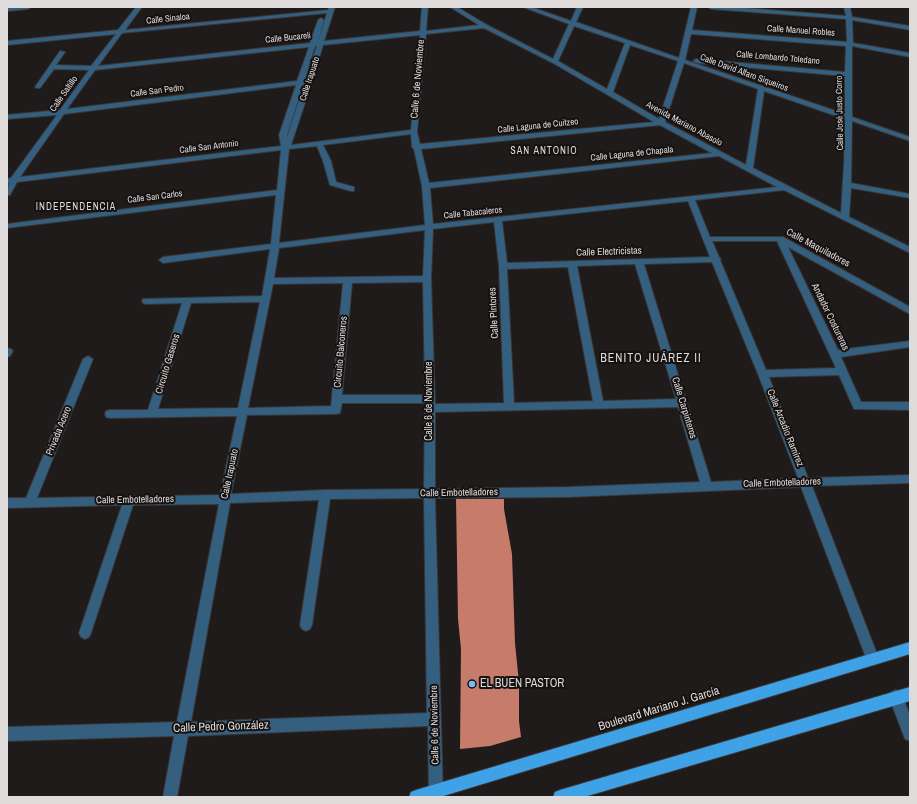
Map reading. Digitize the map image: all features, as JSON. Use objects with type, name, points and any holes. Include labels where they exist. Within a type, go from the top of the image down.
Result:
[{"type":"main road","name":"Boulevard Mariano J. García","points":[[416,797],[436,794],[910,648]]},
{"type":"main road","points":[[560,797],[910,694]]},
{"type":"street","points":[[7,9],[28,7]]},
{"type":"street","name":"Calle Saltillo","points":[[7,193],[11,180],[63,112],[93,68],[139,7]]},
{"type":"street","name":"Calle 6 de Noviembre","points":[[425,7],[414,132],[426,186],[429,228],[427,279],[430,403],[429,494],[436,794]]},
{"type":"street","name":"Avenida Mariano Abasolo","points":[[453,7],[485,26],[555,62],[661,123],[722,154],[749,170],[910,250]]},
{"type":"street","name":"Calle David Alfaro Siqueiros","points":[[526,7],[682,59],[761,89],[910,139]]},
{"type":"street","points":[[555,62],[580,7]]},
{"type":"street","points":[[661,123],[682,59],[694,7]]},
{"type":"street","points":[[711,7],[850,18],[910,28]]},
{"type":"street","name":"Calle José Justo Corro","points":[[845,218],[849,185],[850,120],[848,74],[850,18],[847,7]]},
{"type":"street","name":"Calle Sinaloa","points":[[7,43],[120,33],[328,9]]},
{"type":"street","name":"Calle Irapuato","points":[[285,148],[321,44],[328,9]]},
{"type":"street","name":"Calle Irapuato","points":[[170,797],[225,499],[275,246],[285,148],[283,135],[313,44],[328,9]]},
{"type":"street","name":"Calle Bucareli","points":[[52,67],[93,68],[485,26]]},
{"type":"street","name":"Calle Manuel Robles","points":[[689,32],[849,44],[910,55]]},
{"type":"street","points":[[609,93],[628,42]]},
{"type":"street","points":[[38,87],[62,52]]},
{"type":"street","name":"Calle Lombardo Toledano","points":[[682,59],[848,74]]},
{"type":"street","name":"Calle San Pedro","points":[[7,117],[63,112],[309,82]]},
{"type":"street","points":[[749,170],[761,89]]},
{"type":"street","name":"Calle Laguna de Cuitzeo","points":[[416,146],[661,123]]},
{"type":"street","name":"Calle San Antonio","points":[[11,180],[414,132]]},
{"type":"street","points":[[319,143],[328,161],[333,183],[351,188]]},
{"type":"street","name":"Calle Laguna de Chapala","points":[[426,186],[722,154]]},
{"type":"street","points":[[849,185],[910,196]]},
{"type":"street","name":"Calle Tabacaleros","points":[[163,260],[498,220],[691,200],[785,188]]},
{"type":"street","name":"Calle San Carlos","points":[[7,226],[281,192]]},
{"type":"street","name":"Calle Arcadio Ramírez","points":[[691,200],[717,259],[806,482],[873,659]]},
{"type":"street","name":"Calle Pintores","points":[[498,220],[503,266],[509,406]]},
{"type":"street","name":"Calle Maquiladores","points":[[708,239],[780,239],[910,311]]},
{"type":"street","name":"Andador Costureras","points":[[780,239],[843,371],[858,406],[910,406]]},
{"type":"street","name":"Calle Electricistas","points":[[503,266],[717,259]]},
{"type":"street","name":"Calle Carpinteros","points":[[640,262],[707,486]]},
{"type":"street","points":[[572,264],[599,405]]},
{"type":"street","points":[[269,281],[427,279]]},
{"type":"street","name":"Circuito Balconeros","points":[[243,413],[336,410],[348,280]]},
{"type":"street","points":[[146,301],[265,299]]},
{"type":"street","name":"Circuito Gaseros","points":[[152,414],[187,301]]},
{"type":"street","points":[[835,354],[910,344]]},
{"type":"street","name":"Privada Acero","points":[[30,502],[88,359]]},
{"type":"street","points":[[763,374],[843,371]]},
{"type":"street","points":[[337,399],[509,406],[682,403]]},
{"type":"street","points":[[110,414],[243,413]]},
{"type":"street","name":"Calle Embotelladores","points":[[7,503],[225,499],[325,495],[569,492],[910,479]]},
{"type":"street","points":[[306,625],[325,495]]},
{"type":"street","points":[[85,633],[129,500]]},
{"type":"street","points":[[896,697],[910,734]]},
{"type":"street","name":"Calle Pedro González","points":[[7,734],[183,729],[435,718]]},
{"type":"building","name":"EL BUEN PASTOR","points":[[456,499],[504,499],[504,509],[512,554],[515,643],[519,683],[519,721],[521,737],[490,746],[460,749],[461,649],[458,619]]},
{"type":"place","name":"EL BUEN PASTOR","points":[[472,684]]},
{"type":"district","name":"SAN ANTONIO","points":[[544,151]]},
{"type":"district","name":"INDEPENDENCIA","points":[[76,207]]},
{"type":"district","name":"BENITO JUÁREZ II","points":[[651,359]]}]
